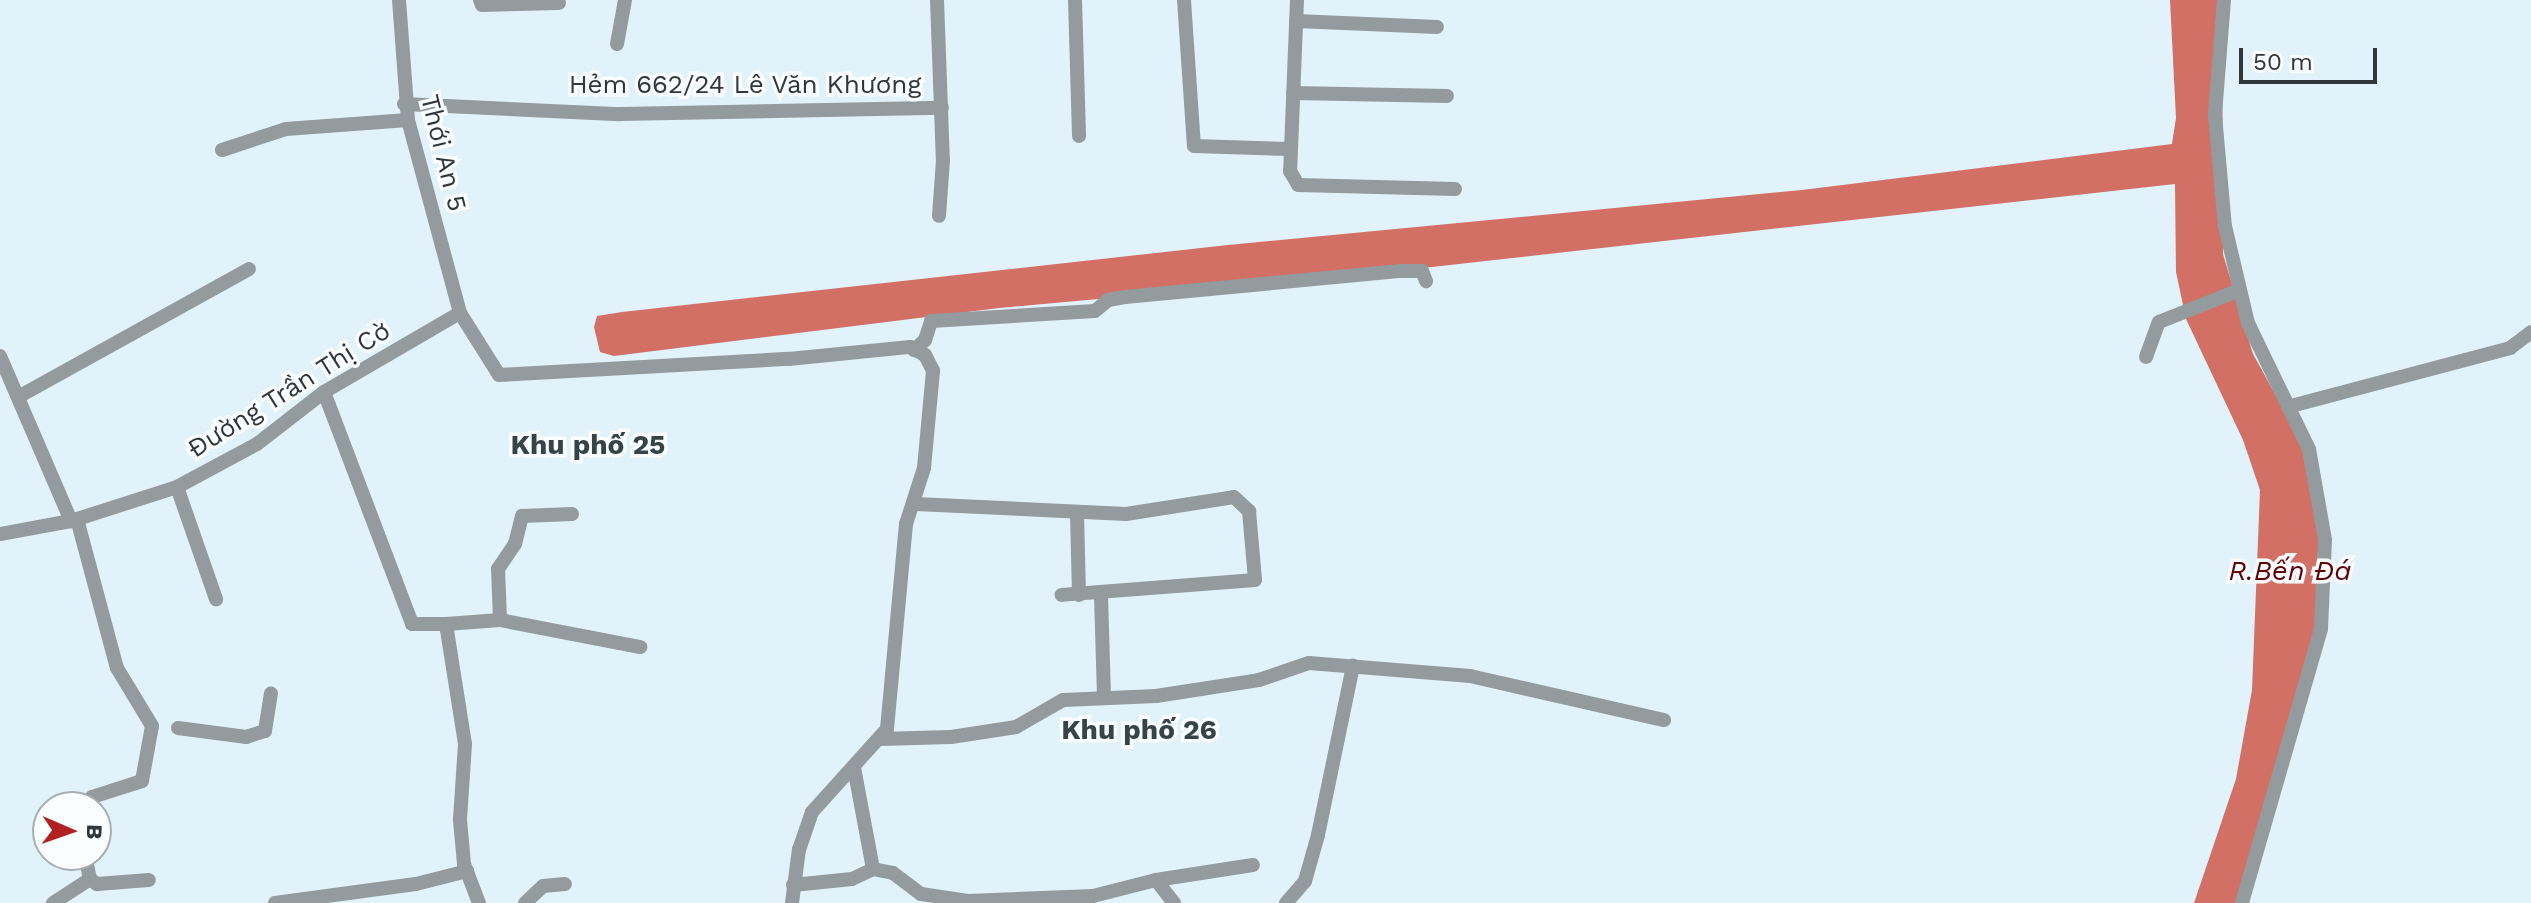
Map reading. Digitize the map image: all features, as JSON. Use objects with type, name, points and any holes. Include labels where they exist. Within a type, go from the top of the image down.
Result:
[{"type":"street","name":"Thới An 5","points":[[399,0],[404,104],[408,120],[460,313],[499,375],[914,350]]},
{"type":"street","points":[[480,0],[482,5],[559,3]]},
{"type":"street","points":[[617,44],[625,0]]},
{"type":"street","points":[[937,0],[942,108],[939,216]]},
{"type":"street","points":[[1075,0],[1079,136]]},
{"type":"street","points":[[1184,0],[1194,146],[1291,149]]},
{"type":"street","points":[[1297,0],[1290,171],[1298,185],[1455,189]]},
{"type":"street","points":[[2224,0],[2215,115],[2225,226],[2236,292],[2309,449],[2325,540],[2321,629],[2242,903]]},
{"type":"street","points":[[1296,21],[1437,27]]},
{"type":"street","points":[[1293,93],[1447,96]]},
{"type":"street","name":"Hẻm 662/24 Lê Văn Khương","points":[[404,104],[620,114],[942,108]]},
{"type":"street","points":[[222,150],[286,129],[408,120]]},
{"type":"street","points":[[18,397],[249,269]]},
{"type":"street","points":[[792,903],[793,885],[812,812],[887,729],[906,524],[916,504],[933,371],[925,355],[914,350],[925,340],[931,321],[1095,311],[1108,300],[1125,297],[1399,271],[1422,271],[1426,281]]},
{"type":"street","points":[[2146,357],[2159,322],[2236,292]]},
{"type":"street","name":"Đường Trần Thị Cờ","points":[[0,534],[74,520],[177,487],[257,444],[324,392],[460,313]]},
{"type":"street","points":[[2291,406],[2510,348],[2531,332]]},
{"type":"street","points":[[0,356],[74,520],[117,668],[152,726],[142,781],[111,791]]},
{"type":"street","points":[[324,392],[412,624],[500,620],[640,647]]},
{"type":"street","points":[[177,487],[216,599]]},
{"type":"street","points":[[916,504],[1126,514],[1234,497],[1249,511],[1255,580],[1101,595],[1062,595]]},
{"type":"street","points":[[1077,513],[1079,595]]},
{"type":"street","points":[[500,620],[498,569],[515,544],[522,516],[572,514]]},
{"type":"street","points":[[1101,595],[1104,698]]},
{"type":"street","points":[[446,624],[465,744],[460,820],[467,871],[479,903]]},
{"type":"street","points":[[879,739],[1016,727],[1063,700],[1156,696],[1259,680],[1309,663],[1470,676],[1664,720]]},
{"type":"street","points":[[1286,903],[1305,881],[1318,835],[1353,666]]},
{"type":"street","points":[[178,728],[246,737],[265,731],[271,693]]},
{"type":"street","points":[[854,767],[873,869]]},
{"type":"street","points":[[793,885],[852,879],[873,869],[893,873],[921,894],[942,900],[1093,896],[1156,880],[1253,865]]},
{"type":"street","points":[[88,871],[90,879],[97,884],[149,880]]},
{"type":"street","points":[[275,903],[416,884],[467,871]]},
{"type":"street","points":[[53,903],[90,879]]},
{"type":"street","points":[[1156,880],[1174,903]]},
{"type":"street","points":[[525,903],[543,886],[565,884]]},
{"type":"water","name":"R.Bến Đá","points":[[2170,0],[2222,0],[2223,254],[2253,354],[2307,452],[2322,542],[2315,640],[2240,903],[2194,903],[2236,779],[2252,690],[2260,490],[2243,440],[2186,319],[2176,272],[2175,184],[1351,276],[999,308],[614,356],[600,352],[594,327],[597,316],[622,312],[1228,245],[1802,190],[2172,144],[2176,118]]},
{"type":"district","name":"Khu phố 25","points":[[588,445]]},
{"type":"district","name":"Khu phố 26","points":[[1139,730]]}]
